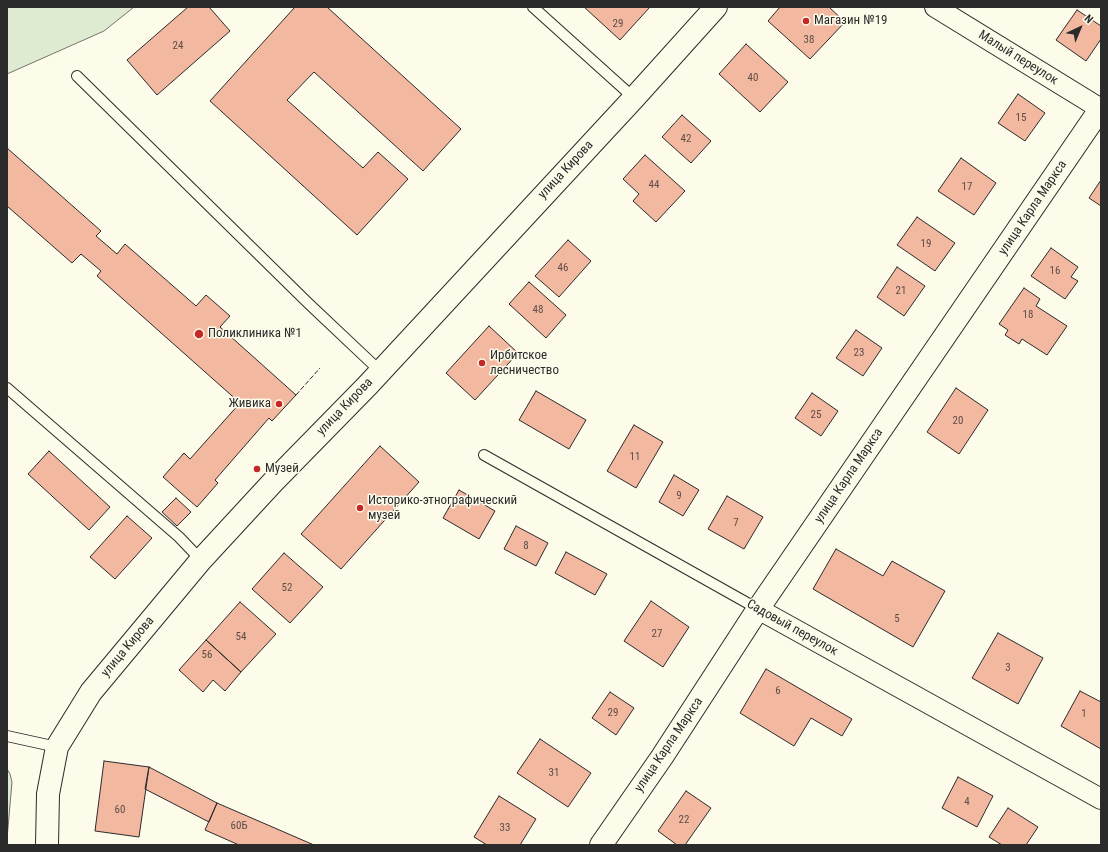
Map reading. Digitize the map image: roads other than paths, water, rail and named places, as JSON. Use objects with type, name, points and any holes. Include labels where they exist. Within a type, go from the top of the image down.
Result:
[{"type":"street","name":"улица Кирова","points":[[47,845],[48,794],[57,746],[91,692],[201,560],[273,482],[380,371],[634,98],[716,7]]},
{"type":"street","name":"Малый переулок","points":[[935,7],[1101,109]]},
{"type":"street","name":"улица Карла Маркса","points":[[601,845],[662,757],[758,609],[1101,109]]},
{"type":"street","name":"Садовый переулок","points":[[758,609],[1101,800]]},
{"type":"lane","points":[[533,7],[634,98]]},
{"type":"lane","points":[[77,76],[308,303],[380,371]]},
{"type":"lane","points":[[7,388],[179,537],[201,560]]},
{"type":"lane","name":"Садовый переулок","points":[[484,455],[758,609]]},
{"type":"lane","points":[[7,736],[57,746]]},
{"type":"place","name":"Магазин №19","points":[[806,21]]},
{"type":"place","name":"Поликлиника №1","points":[[199,334]]},
{"type":"place","name":"Ирбитское лесничество","points":[[482,363]]},
{"type":"place","name":"Живика","points":[[279,404]]},
{"type":"place","name":"Музей","points":[[257,469]]},
{"type":"place","name":"Историко-этнографический музей","points":[[360,508]]}]
